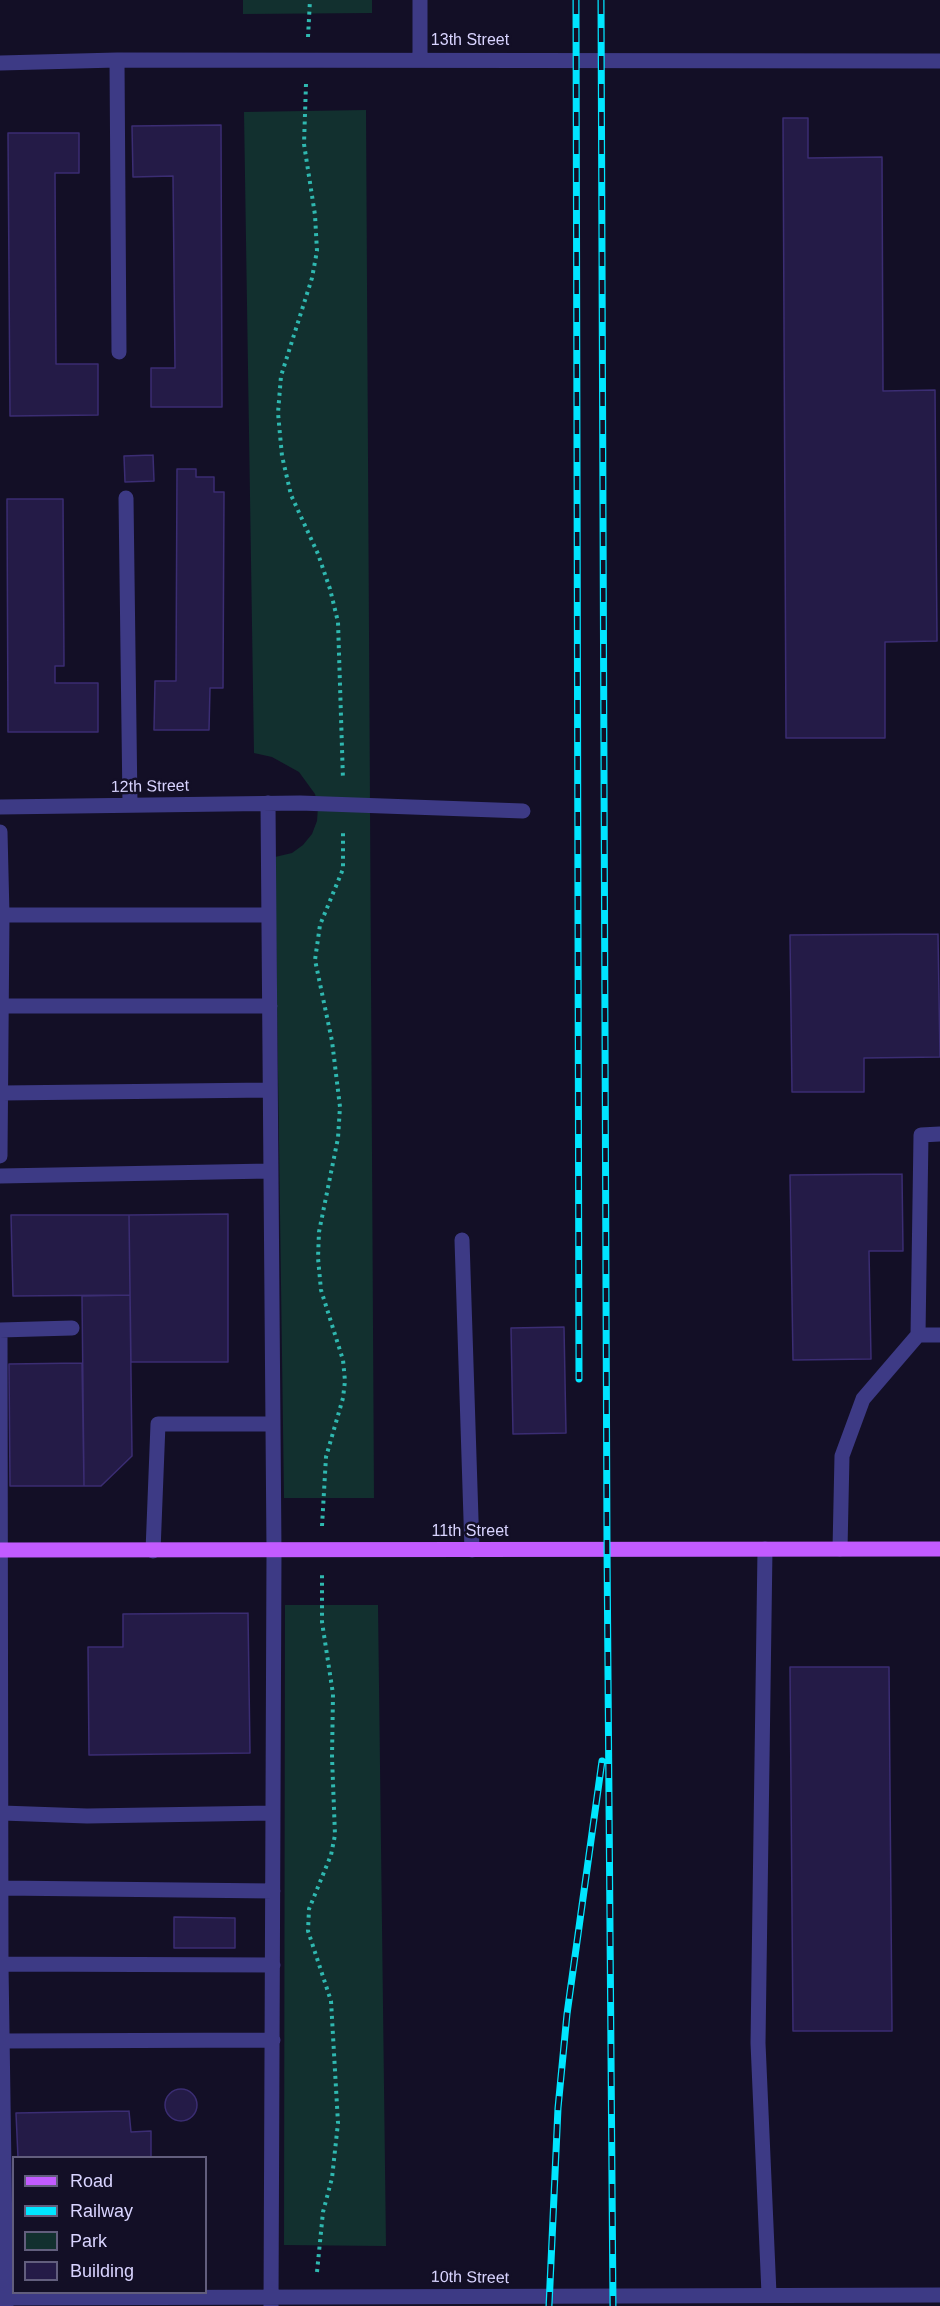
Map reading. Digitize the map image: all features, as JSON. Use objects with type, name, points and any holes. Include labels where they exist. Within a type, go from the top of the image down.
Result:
[{"type":"main road","name":"11th Street","points":[[1,1550],[940,1550]]},
{"type":"street","points":[[420,0],[420,60]]},
{"type":"street","name":"13th Street","points":[[0,63],[117,60],[940,61]]},
{"type":"street","points":[[117,60],[119,352]]},
{"type":"street","points":[[126,498],[130,805]]},
{"type":"street","points":[[268,803],[274,1551],[271,2301]]},
{"type":"street","name":"12th Street","points":[[0,807],[343,803],[523,811]]},
{"type":"street","points":[[0,832],[2,915],[0,1156]]},
{"type":"street","points":[[2,915],[268,915]]},
{"type":"street","points":[[2,1006],[270,1006]]},
{"type":"street","points":[[2,1093],[269,1090]]},
{"type":"street","points":[[840,1549],[842,1456],[859,1408],[863,1399],[888,1367],[918,1335],[921,1135],[940,1134]]},
{"type":"street","points":[[0,1176],[270,1171]]},
{"type":"street","points":[[462,1240],[472,1550]]},
{"type":"street","points":[[4,2301],[0,1330],[72,1328]]},
{"type":"street","points":[[918,1335],[940,1335]]},
{"type":"street","points":[[153,1551],[158,1424],[273,1424]]},
{"type":"street","points":[[765,1549],[758,2043],[770,2294]]},
{"type":"street","points":[[2,1813],[87,1816],[273,1813]]},
{"type":"street","points":[[2,1888],[273,1891]]},
{"type":"street","points":[[2,1964],[273,1965]]},
{"type":"street","points":[[3,2041],[273,2040]]},
{"type":"street","name":"10th Street","points":[[4,2301],[271,2301],[316,2296],[397,2301],[770,2294],[940,2295]]},
{"type":"path","points":[[310,0],[304,144],[317,251],[312,278],[281,376],[278,414],[282,456],[291,495],[318,554],[338,622],[343,803],[343,869],[320,925],[315,960],[332,1041],[340,1107],[338,1138],[319,1232],[318,1258],[321,1290],[343,1360],[345,1381],[343,1398],[326,1457],[322,1550],[322,1622],[333,1694],[332,1756],[335,1835],[331,1856],[309,1909],[308,1931],[331,2001],[338,2123],[333,2178],[323,2212],[316,2296]]},
{"type":"green space","points":[[243,0],[372,0],[372,13],[243,14]]},
{"type":"green space","points":[[366,110],[374,1498],[284,1498],[275,857],[292,853],[303,845],[312,834],[317,821],[318,807],[315,794],[299,772],[272,757],[254,753],[244,112]]},
{"type":"green space","points":[[285,1605],[378,1605],[386,2246],[284,2245]]},
{"type":"building","points":[[783,118],[808,118],[808,158],[882,157],[883,391],[935,390],[937,641],[885,642],[885,738],[786,738]]},
{"type":"building","points":[[221,125],[222,407],[151,407],[151,368],[175,368],[173,176],[133,177],[132,126]]},
{"type":"building","points":[[8,133],[79,133],[79,173],[55,173],[56,364],[98,364],[98,415],[10,416]]},
{"type":"building","points":[[153,455],[154,481],[125,482],[124,456]]},
{"type":"building","points":[[177,469],[196,469],[196,477],[214,477],[214,492],[224,492],[223,688],[210,688],[209,730],[154,730],[155,681],[176,681]]},
{"type":"building","points":[[7,499],[63,499],[64,666],[55,666],[55,683],[98,683],[98,732],[8,732]]},
{"type":"building","points":[[938,934],[940,1057],[864,1058],[864,1092],[792,1092],[790,935]]},
{"type":"building","points":[[902,1174],[903,1251],[869,1251],[871,1359],[793,1360],[790,1175]]},
{"type":"building","points":[[228,1214],[228,1362],[131,1362],[129,1215]]},
{"type":"building","points":[[11,1215],[129,1215],[130,1295],[13,1296]]},
{"type":"building","points":[[130,1295],[132,1456],[101,1486],[84,1486],[82,1296]]},
{"type":"building","points":[[564,1327],[566,1433],[513,1434],[511,1328]]},
{"type":"building","points":[[82,1363],[84,1486],[10,1486],[9,1364]]},
{"type":"building","points":[[248,1613],[250,1753],[89,1755],[88,1647],[123,1647],[123,1614]]},
{"type":"building","points":[[790,1667],[889,1667],[892,2031],[793,2031]]},
{"type":"building","points":[[174,1917],[235,1918],[235,1948],[174,1948]]},
{"type":"building","points":[[181,2089],[193,2093],[197,2105],[193,2117],[181,2121],[169,2117],[165,2105],[169,2093]]},
{"type":"building","points":[[129,2111],[131,2132],[151,2131],[151,2156],[18,2156],[16,2113]]},
{"type":"railway","points":[[576,0],[579,1379]]},
{"type":"railway","points":[[601,0],[607,1548],[613,2306]]},
{"type":"railway","points":[[549,2306],[558,2108],[567,2014],[602,1761]]}]
